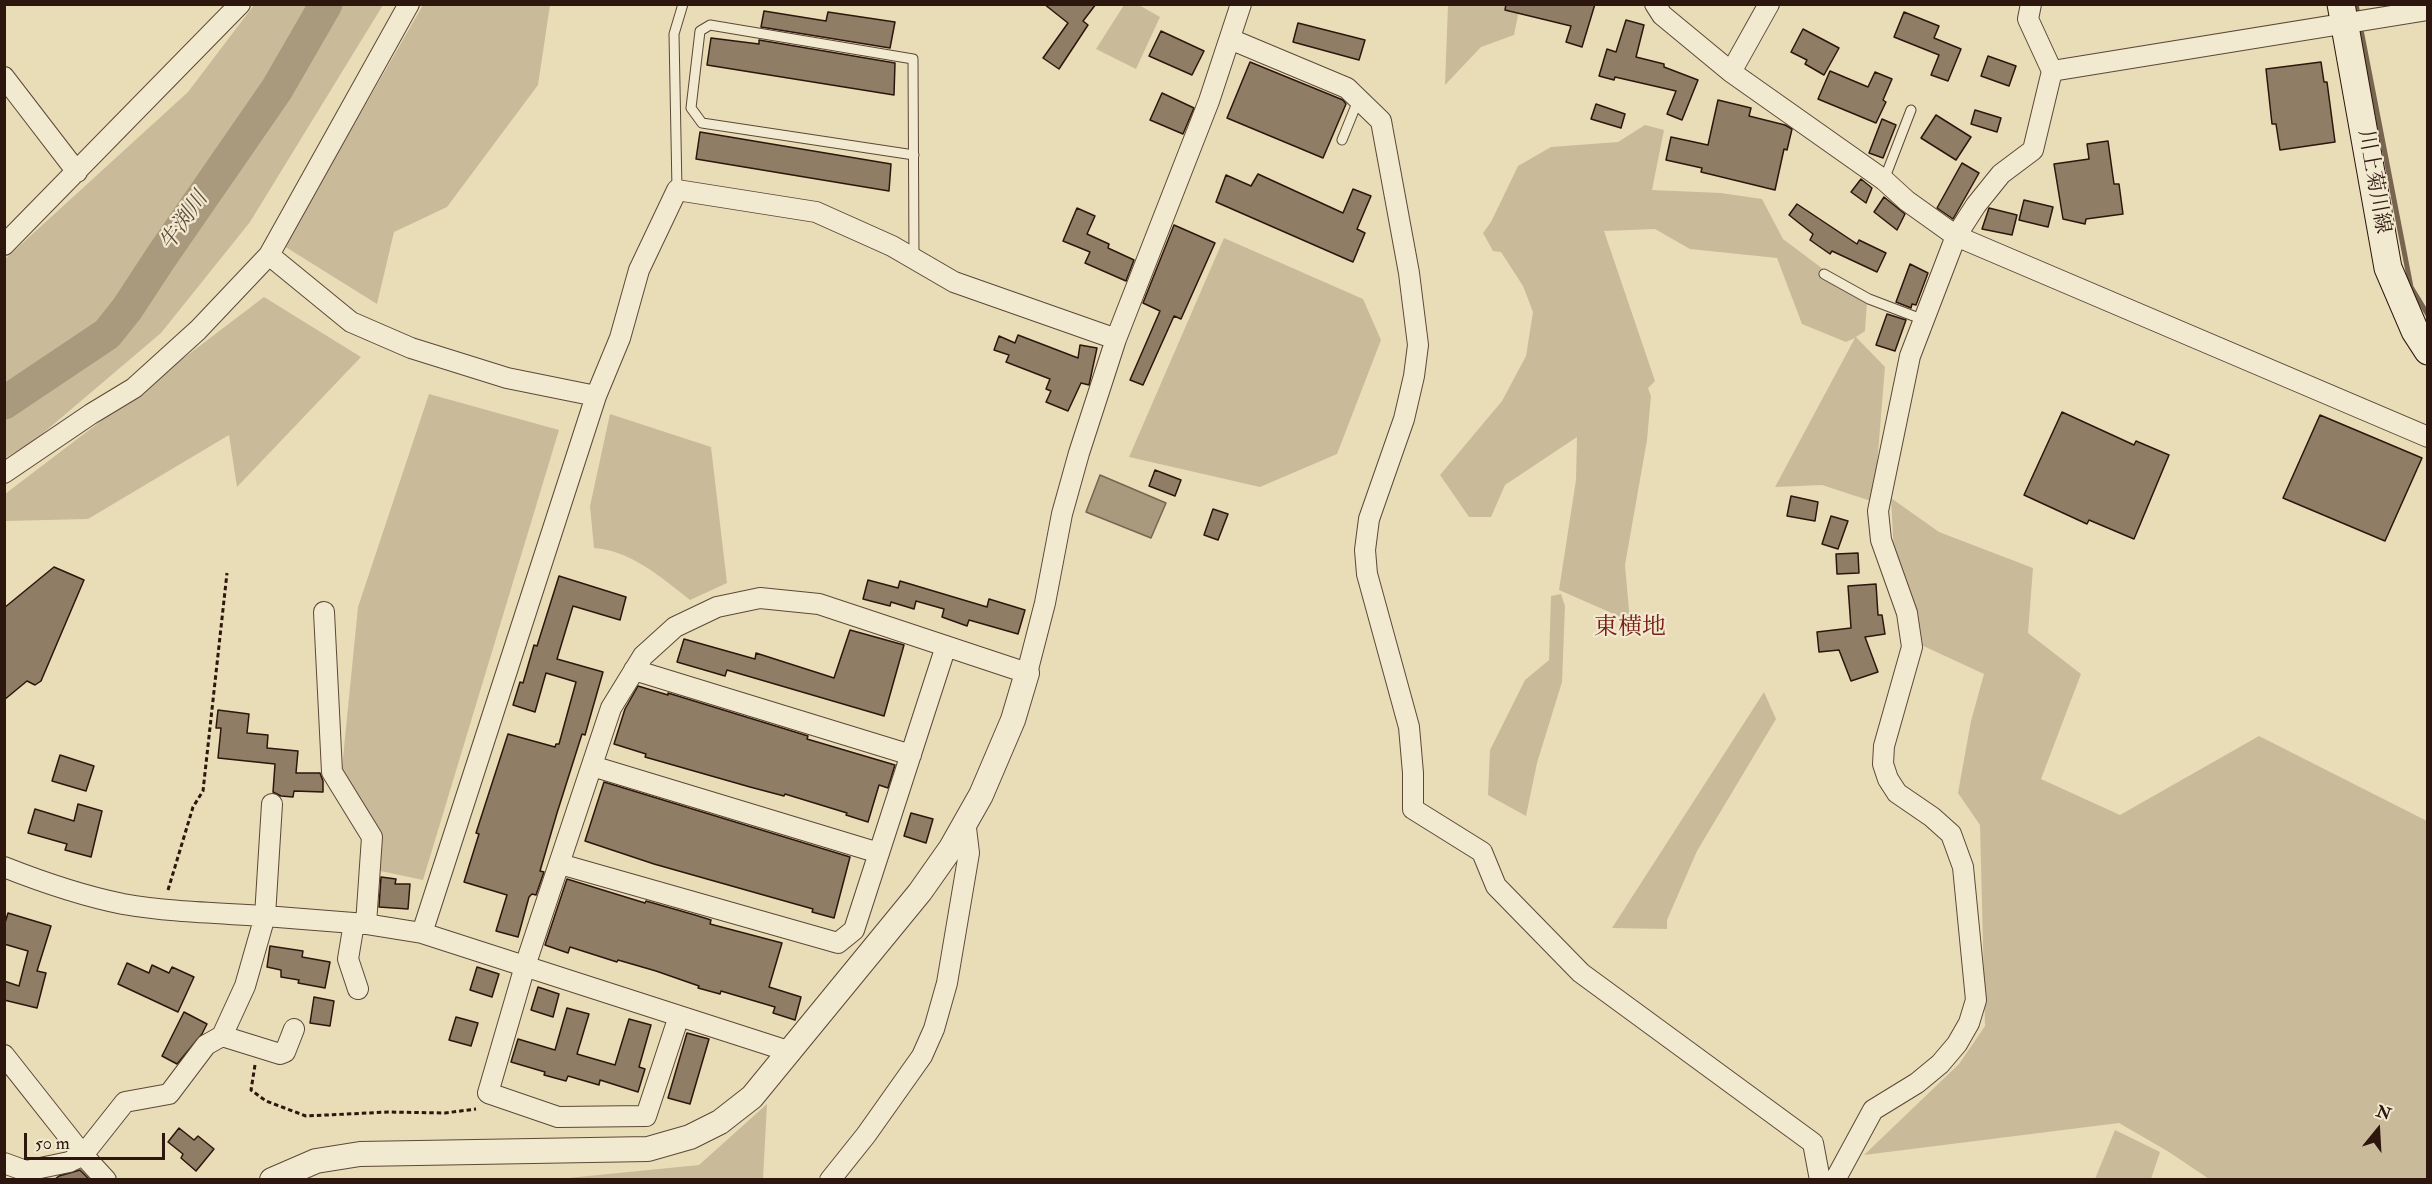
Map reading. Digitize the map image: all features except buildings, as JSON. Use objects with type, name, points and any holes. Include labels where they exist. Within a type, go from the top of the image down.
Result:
[{"type":"main road","name":"川上菊川線","points":[[2343,15],[2388,268],[2415,331],[2427,351]]},
{"type":"street","points":[[4,245],[240,4]]},
{"type":"street","points":[[4,473],[134,388],[198,330],[269,255],[409,4]]},
{"type":"street","points":[[272,1179],[316,1161],[360,1154],[648,1149],[690,1137],[720,1122],[752,1097],[791,1052],[920,892],[951,848],[981,795],[1013,720],[1027,673],[1045,603],[1062,514],[1116,339],[1209,101],[1241,4]]},
{"type":"street","points":[[1655,4],[1662,15],[1731,72],[1884,180],[1907,201],[1956,236],[2427,437]]},
{"type":"street","points":[[1731,72],[1769,4]]},
{"type":"street","points":[[1835,1179],[1873,1110],[1917,1083],[1940,1064],[1957,1044],[1969,1023],[1976,1000],[1963,867],[1951,834],[1897,793],[1888,780],[1883,765],[1884,746],[1912,647],[1907,614],[1881,540],[1878,511],[1910,356],[1956,236],[1976,205],[2001,174],[2033,150],[2052,71],[2028,19],[2031,4]]},
{"type":"street","points":[[2052,71],[2343,15],[2427,10]]},
{"type":"street","points":[[1230,39],[1347,88],[1381,121],[1409,273],[1418,345],[1414,376],[1404,419],[1369,519],[1365,550],[1366,574],[1409,727],[1413,809],[1482,852],[1496,886],[1581,974],[1813,1143],[1820,1179]]},
{"type":"street","points":[[4,77],[77,172]]},
{"type":"street","points":[[422,933],[596,396],[620,338],[639,270],[677,190],[816,212],[892,246],[954,282],[1116,339]]},
{"type":"street","points":[[269,255],[351,322],[411,348],[507,378],[596,396]]},
{"type":"street","points":[[679,1016],[646,1116],[558,1117],[488,1093],[525,966],[611,708],[644,656],[675,627],[717,607],[760,598],[819,604],[1027,673]]},
{"type":"street","points":[[324,612],[332,772],[372,837],[360,923],[348,959],[358,989]]},
{"type":"street","points":[[560,864],[838,943],[854,930],[946,646]]},
{"type":"street","points":[[634,670],[911,754]]},
{"type":"street","points":[[592,766],[879,853]]},
{"type":"street","points":[[4,1164],[26,1171],[69,1162],[83,1155],[125,1102],[169,1094],[206,1045],[222,1036],[245,986],[265,916],[272,804]]},
{"type":"street","points":[[830,1179],[866,1136],[922,1056],[934,1029],[947,983],[969,854],[965,820]]},
{"type":"street","points":[[4,867],[32,878],[122,903],[163,909],[360,923],[422,933],[791,1052]]},
{"type":"street","points":[[222,1036],[279,1054],[285,1052],[294,1029]]},
{"type":"street","points":[[4,1055],[83,1155],[106,1179]]},
{"type":"lane","points":[[677,190],[674,34],[683,4]]},
{"type":"lane","points":[[914,155],[702,123],[691,108],[700,31],[710,25],[913,58],[914,155],[914,259]]},
{"type":"lane","points":[[1342,140],[1359,98]]},
{"type":"lane","points":[[1884,180],[1911,110]]},
{"type":"lane","points":[[1824,274],[1869,299],[1924,320]]},
{"type":"path","points":[[163,909],[193,807],[203,791],[227,573]]},
{"type":"path","points":[[258,1048],[251,1090],[266,1101],[306,1116],[377,1112],[445,1113],[481,1108],[488,1093]]},
{"type":"shaded area","points":[[254,5],[383,5],[250,222],[161,333],[35,440],[5,458],[5,259],[188,92]]},
{"type":"shaded area","points":[[423,5],[550,5],[538,85],[447,207],[394,232],[377,304],[284,246]]},
{"type":"shaded area","points":[[1124,5],[1139,5],[1160,17],[1136,69],[1096,49]]},
{"type":"shaded area","points":[[1448,5],[1520,5],[1514,35],[1481,47],[1445,85]]},
{"type":"shaded area","points":[[1645,125],[1664,130],[1652,190],[1721,193],[1762,199],[1783,239],[1867,302],[1865,331],[1856,337],[1885,367],[1874,502],[1822,485],[1775,487],[1855,338],[1846,342],[1802,324],[1777,258],[1690,249],[1655,229],[1604,231],[1655,381],[1648,388],[1651,396],[1647,440],[1625,565],[1630,621],[1559,590],[1576,480],[1577,437],[1505,485],[1491,517],[1469,517],[1440,475],[1502,401],[1526,356],[1533,312],[1523,286],[1501,252],[1493,251],[1483,233],[1491,222],[1518,166],[1551,147],[1618,142]]},
{"type":"shaded area","points":[[1224,238],[1363,299],[1381,340],[1337,454],[1260,487],[1129,457]]},
{"type":"shaded area","points":[[264,297],[361,357],[237,487],[229,435],[88,519],[5,521],[5,494]]},
{"type":"shaded area","points":[[429,394],[559,430],[423,880],[376,870],[378,831],[342,768],[358,607]]},
{"type":"shaded area","points":[[610,414],[711,447],[727,583],[690,600],[645,566],[620,554],[594,548],[590,506]]},
{"type":"shaded area","points":[[1100,475],[1166,503],[1151,538],[1086,512]]},
{"type":"shaded area","points":[[1891,498],[1939,532],[2033,568],[2028,633],[2081,674],[2041,779],[2120,815],[2259,736],[2427,821],[2428,1179],[2209,1179],[2119,1123],[1864,1155],[1959,1064],[1985,1026],[1980,825],[1958,793],[1971,721],[1984,674],[1919,644],[1895,574]]},
{"type":"shaded area","points":[[1561,594],[1565,606],[1562,682],[1537,763],[1526,816],[1488,795],[1490,750],[1525,680],[1549,660],[1551,596]]},
{"type":"shaded area","points":[[1764,692],[1776,719],[1697,851],[1667,920],[1667,929],[1612,928]]},
{"type":"shaded area","points":[[767,1104],[763,1179],[558,1179],[699,1165]]},
{"type":"shaded area","points":[[2115,1130],[2160,1152],[2151,1179],[2095,1179]]},
{"type":"waterway","name":"牛渕川","points":[[4,403],[107,334],[127,309],[277,89],[326,4]]},
{"type":"waterway","points":[[2356,4],[2411,287],[2428,315]]},
{"type":"district","name":"東横地","points":[[1630,629]]}]
